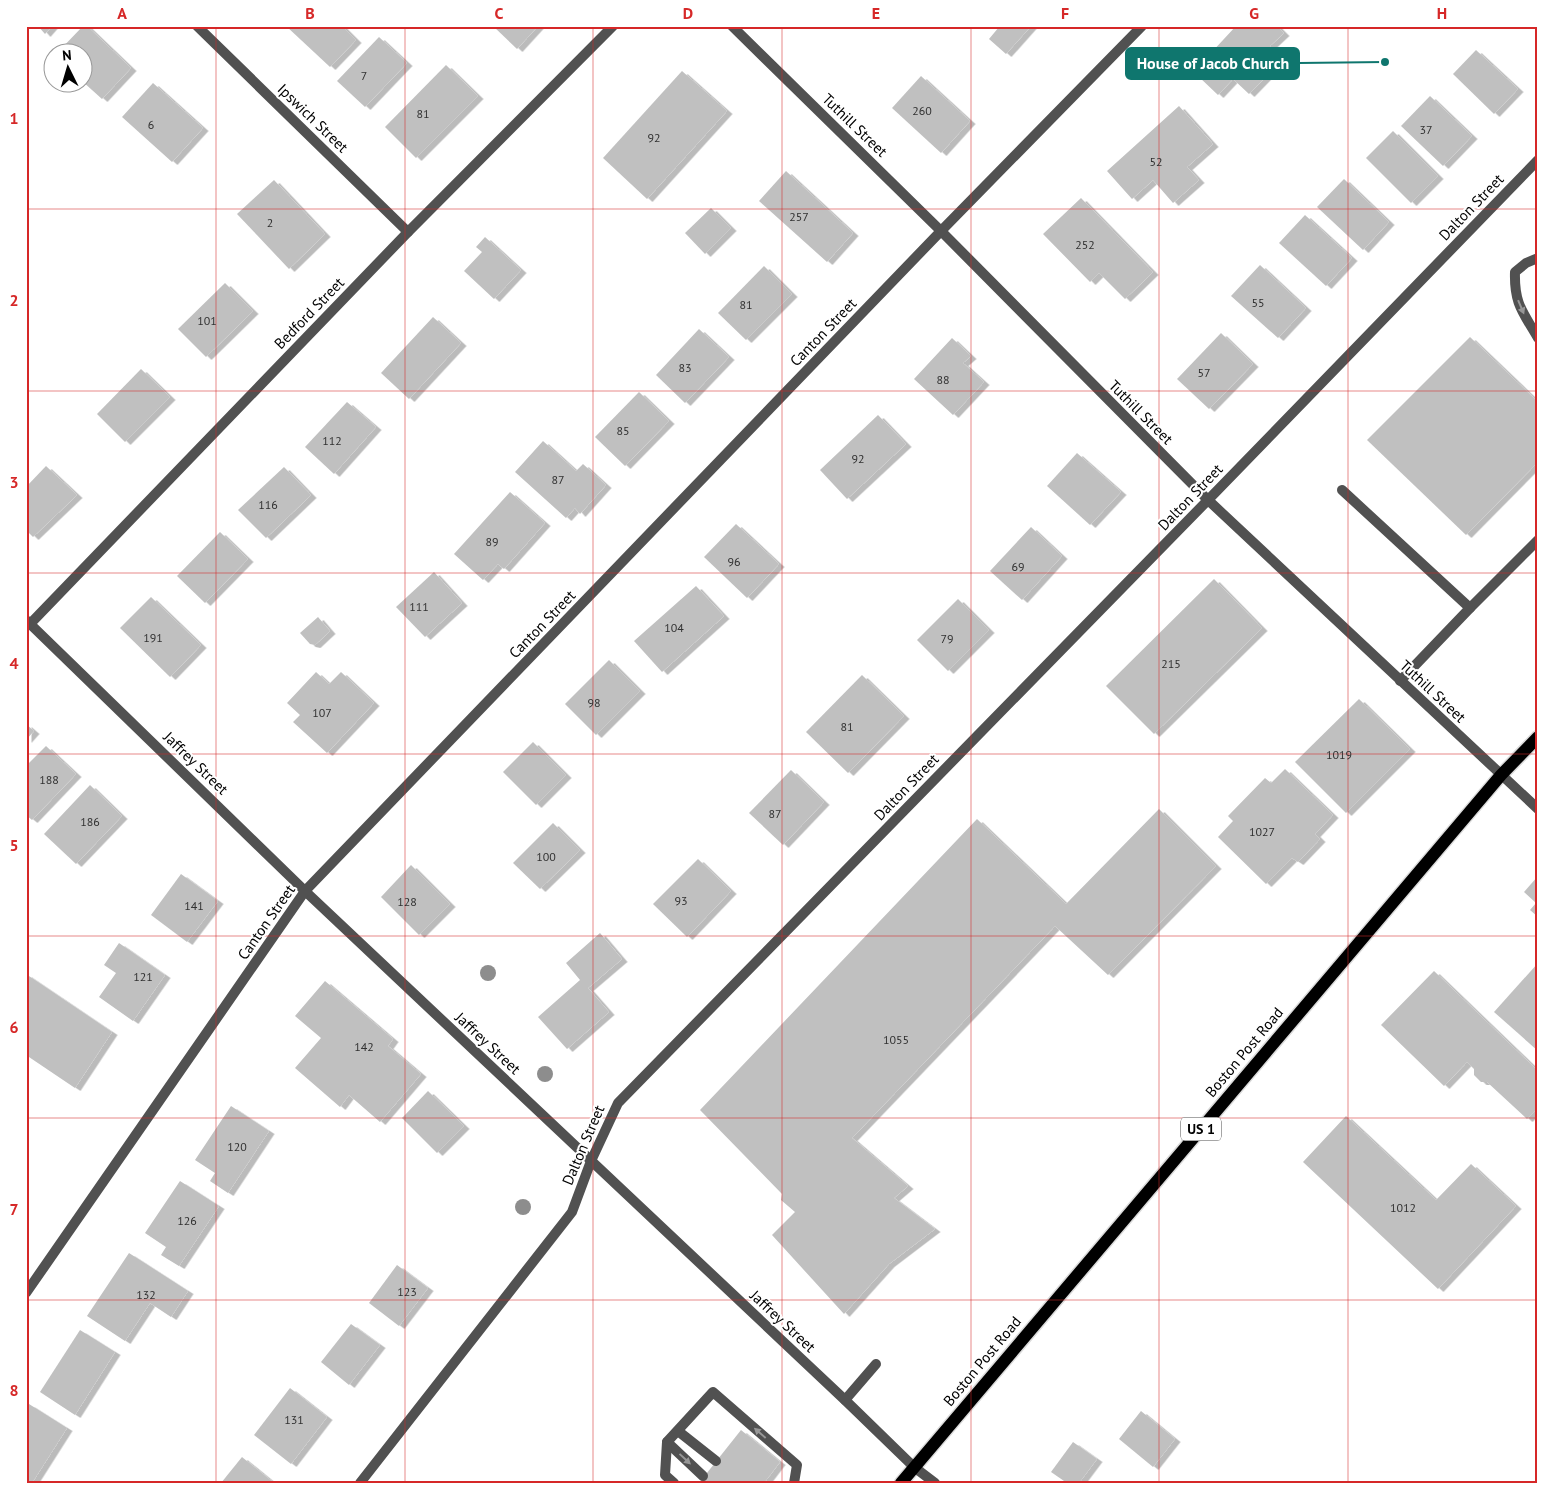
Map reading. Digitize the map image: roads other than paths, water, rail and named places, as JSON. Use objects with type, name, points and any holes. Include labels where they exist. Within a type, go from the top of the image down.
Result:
[{"type":"main road","name":"Boston Post Road","points":[[901,1483],[1501,775],[1538,738]]},
{"type":"street","name":"Ipswich Street","points":[[197,26],[408,232]]},
{"type":"street","name":"Bedford Street","points":[[28,622],[408,232],[613,26]]},
{"type":"street","name":"Tuthill Street","points":[[732,26],[941,231],[1208,500],[1538,809]]},
{"type":"street","name":"Canton Street","points":[[26,1293],[305,891],[941,231],[1142,26]]},
{"type":"street","name":"Dalton Street","points":[[360,1483],[572,1212],[591,1161],[618,1103],[1538,160]]},
{"type":"street","points":[[1538,258],[1526,263],[1515,272],[1514,290],[1520,308],[1538,338]]},
{"type":"street","points":[[1342,490],[1470,608]]},
{"type":"street","points":[[1400,681],[1538,540]]},
{"type":"street","name":"Jaffrey Street","points":[[28,622],[305,891],[914,1467],[935,1483]]},
{"type":"street","points":[[845,1400],[876,1364]]},
{"type":"street","points":[[674,1483],[665,1475],[667,1442],[713,1392],[797,1465],[794,1483]]},
{"type":"street","points":[[678,1431],[716,1461]]},
{"type":"street","points":[[667,1442],[704,1476]]},
{"type":"place","name":"House of Jacob Church","points":[[1385,62]]}]
